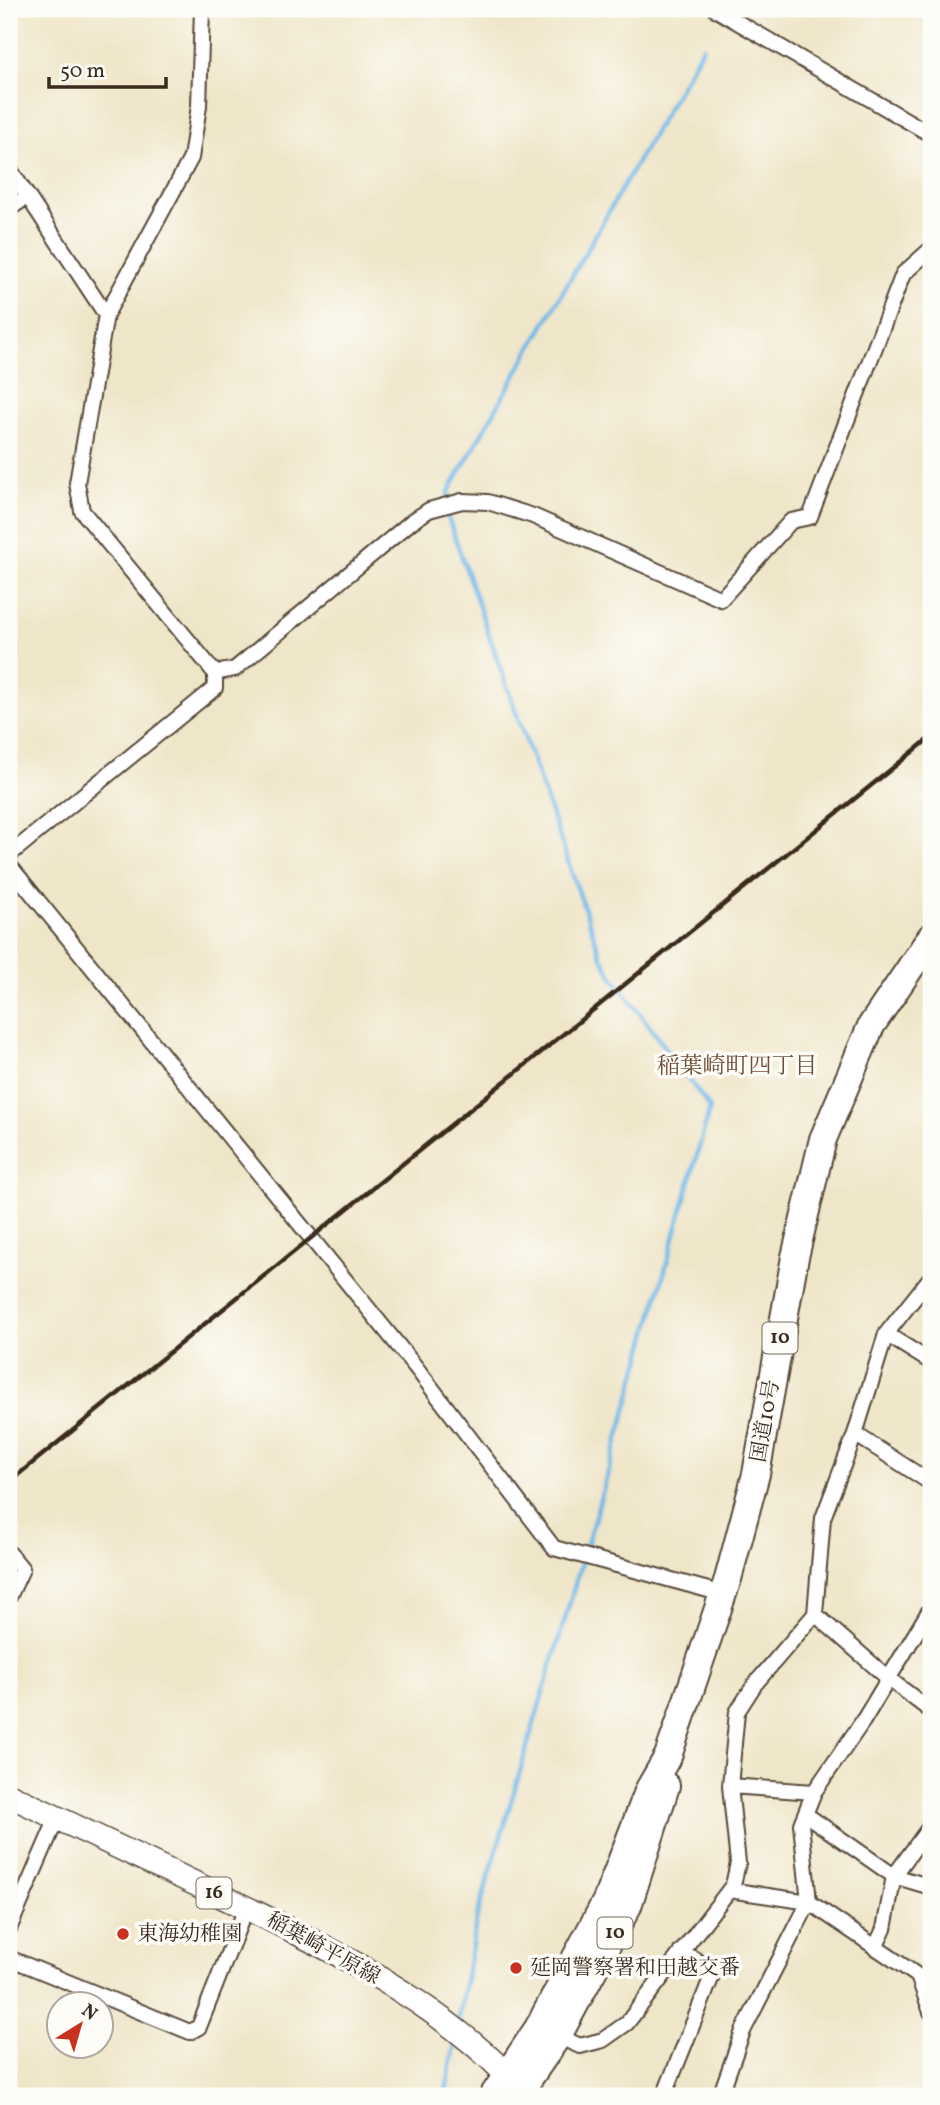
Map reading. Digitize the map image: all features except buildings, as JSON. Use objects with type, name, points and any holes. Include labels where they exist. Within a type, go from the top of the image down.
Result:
[{"type":"highway","name":"国道10号","points":[[509,2090],[628,1906],[666,1794],[668,1756],[723,1594],[756,1474],[795,1257],[823,1139],[871,1026],[931,937]]},
{"type":"main road","name":"稲葉崎平原線","points":[[9,1795],[289,1928],[414,1999],[472,2040],[509,2090]]},
{"type":"street","points":[[9,855],[215,688],[215,673],[82,511],[77,482],[106,315],[191,158],[200,106],[202,9]]},
{"type":"street","points":[[715,9],[925,131],[931,129]]},
{"type":"street","points":[[9,168],[106,315]]},
{"type":"street","points":[[9,209],[27,197]]},
{"type":"street","points":[[215,673],[235,669],[411,522],[437,508],[458,502],[488,502],[533,516],[721,599],[791,521],[810,517],[903,274],[931,248]]},
{"type":"street","points":[[9,865],[414,1365],[554,1548],[723,1594]]},
{"type":"street","points":[[548,2032],[580,2046],[603,2039],[627,2022],[729,1890],[738,1863],[730,1786],[737,1712],[755,1684],[815,1614],[823,1518],[855,1434],[886,1334],[931,1277]]},
{"type":"street","points":[[886,1334],[931,1362]]},
{"type":"street","points":[[855,1434],[931,1483]]},
{"type":"street","points":[[9,1553],[22,1570],[9,1597]]},
{"type":"street","points":[[720,2096],[743,2031],[809,1902],[801,1824],[814,1792],[889,1679],[931,1608]]},
{"type":"street","points":[[815,1614],[889,1679],[931,1711]]},
{"type":"street","points":[[730,1786],[814,1792]]},
{"type":"street","points":[[805,1814],[894,1877],[931,1887]]},
{"type":"street","points":[[10,1921],[57,1818]]},
{"type":"street","points":[[875,1948],[884,1929],[894,1877],[931,1825]]},
{"type":"street","points":[[729,1890],[809,1902],[918,1976],[931,2012]]},
{"type":"street","points":[[9,1958],[190,2032],[199,2027],[246,1908]]},
{"type":"street","points":[[664,2096],[714,1970],[681,1951]]},
{"type":"waterway","points":[[458,2021],[477,1917],[620,1432],[710,1108],[612,976],[601,956],[446,512],[449,491],[703,47]]},
{"type":"waterway","points":[[445,2096],[456,2040]]},
{"type":"railway","points":[[9,1482],[931,737]]},
{"type":"place","name":"東海幼稚園","points":[[123,1934]]},
{"type":"place","name":"延岡警察署和田越交番","points":[[516,1968]]},
{"type":"district","name":"稲葉崎町四丁目","points":[[737,1067]]}]
